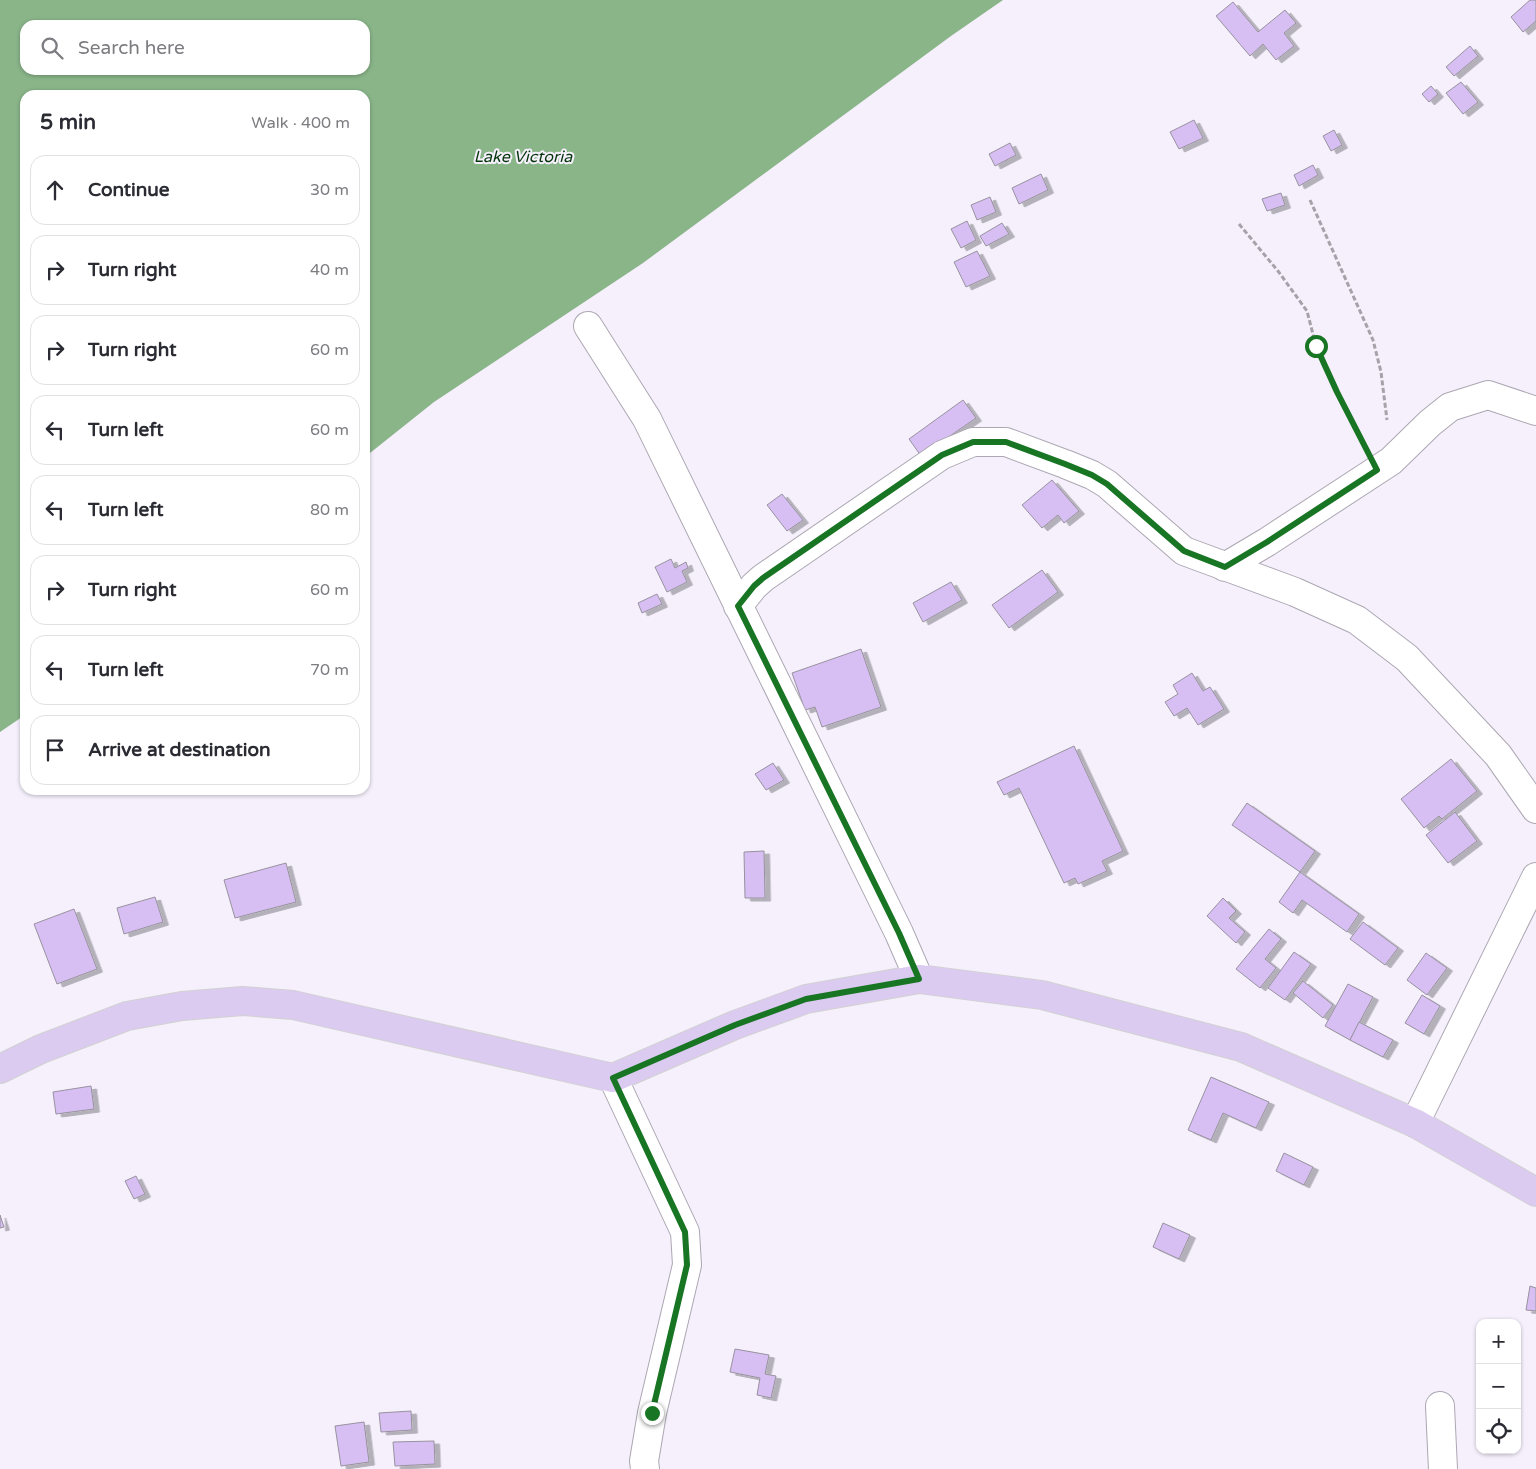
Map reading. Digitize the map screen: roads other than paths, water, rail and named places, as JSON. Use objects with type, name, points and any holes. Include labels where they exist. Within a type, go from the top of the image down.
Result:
[{"type":"main road","points":[[0,1069],[41,1049],[127,1016],[182,1006],[243,1002],[292,1005],[613,1078],[735,1025],[806,999],[919,979],[1042,995],[1241,1047],[1415,1124],[1536,1192]]},
{"type":"street","points":[[588,326],[647,419],[899,933],[919,979]]},
{"type":"street","points":[[1225,567],[1267,542],[1384,465],[1450,406],[1488,396],[1536,411]]},
{"type":"street","points":[[738,606],[763,578],[942,455],[973,442],[1006,442],[1092,475],[1107,484],[1184,551],[1295,592],[1357,620],[1407,658],[1498,755],[1536,809]]},
{"type":"street","points":[[1415,1124],[1536,877]]},
{"type":"street","points":[[613,1078],[685,1232],[687,1265],[652,1413],[644,1461],[645,1469]]},
{"type":"street","points":[[1440,1406],[1443,1469]]},
{"type":"water","name":"Lake Victoria","points":[[0,0],[1003,0],[951,36],[643,263],[434,402],[370,453],[370,90],[20,90],[20,718],[0,732]]}]
